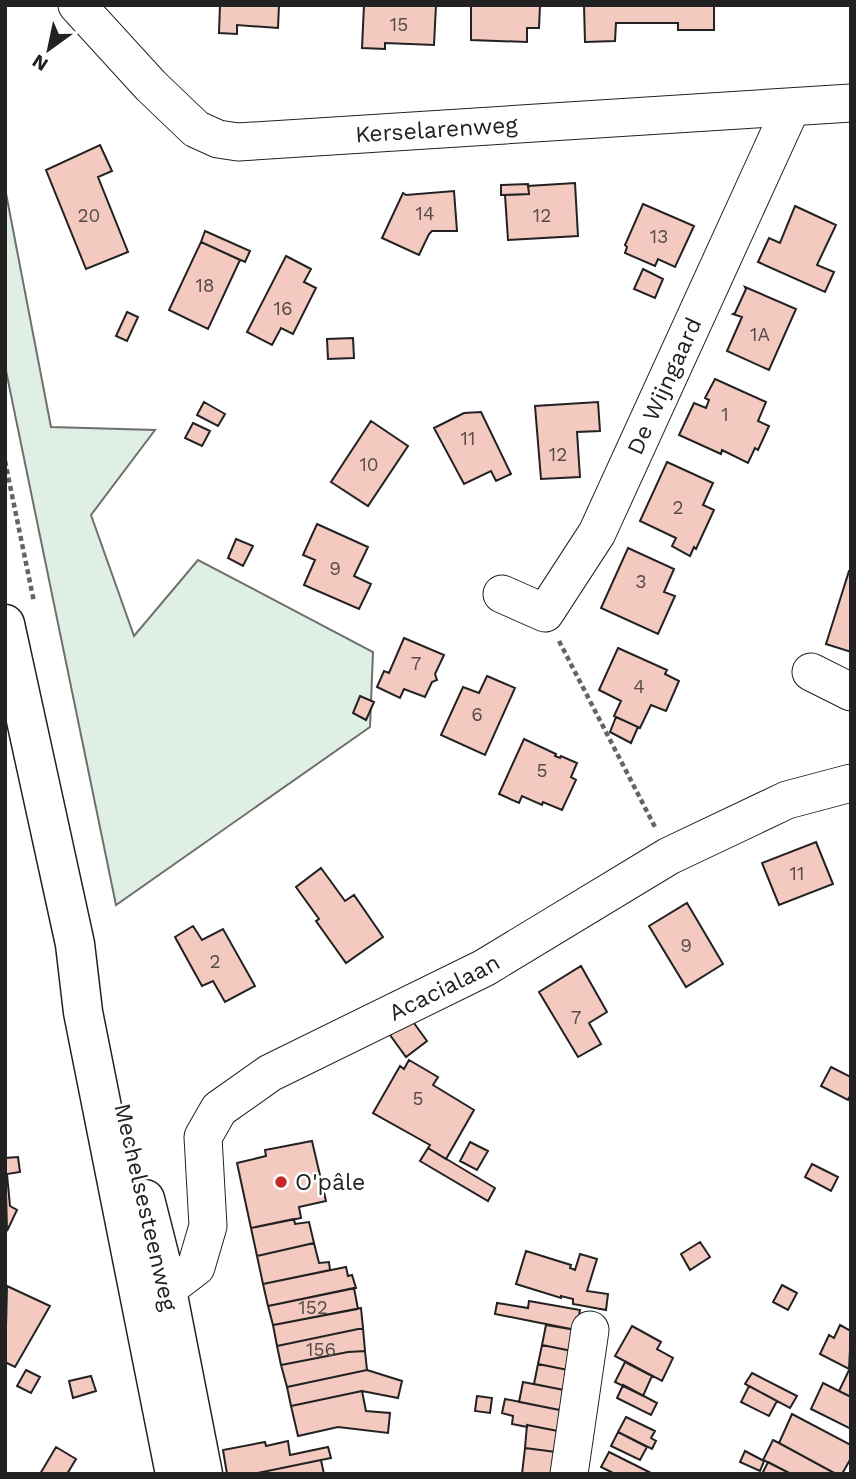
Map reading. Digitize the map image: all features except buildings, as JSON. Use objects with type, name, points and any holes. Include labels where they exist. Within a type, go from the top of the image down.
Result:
[{"type":"main road","name":"Mechelsesteenweg","points":[[5,624],[75,944],[83,1012],[175,1474]]},
{"type":"main road","name":"Mechelsesteenweg","points":[[75,944],[98,1008],[167,1289],[203,1474]]},
{"type":"street","name":"Kerselarenweg","points":[[77,5],[151,86],[195,129],[218,139],[238,142],[851,103]]},
{"type":"street","name":"De Wijngaard","points":[[545,613],[597,533],[791,108]]},
{"type":"street","points":[[502,594],[545,613]]},
{"type":"street","points":[[811,672],[851,692]]},
{"type":"street","name":"Acacialaan","points":[[167,1289],[196,1267],[208,1226],[203,1137],[219,1108],[270,1073],[484,968],[669,856],[787,800],[851,783]]},
{"type":"street","points":[[569,1474],[590,1330]]},
{"type":"path","points":[[545,613],[642,800]]},
{"type":"green space","points":[[5,188],[51,427],[155,430],[91,515],[134,636],[198,560],[373,652],[370,727],[116,905],[5,366]]},
{"type":"place","name":"O'pâle","points":[[281,1182]]}]
